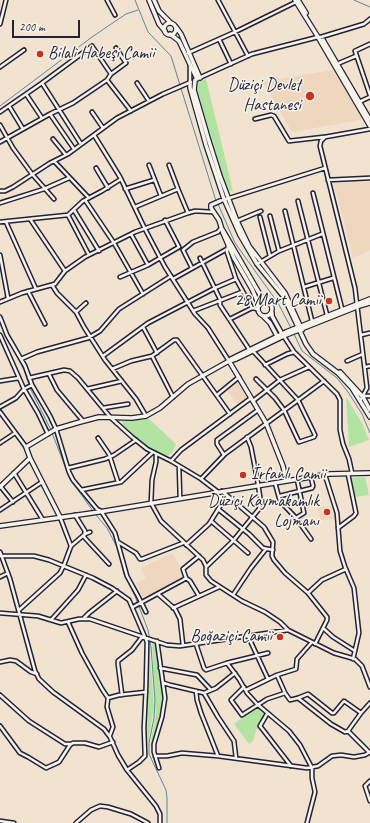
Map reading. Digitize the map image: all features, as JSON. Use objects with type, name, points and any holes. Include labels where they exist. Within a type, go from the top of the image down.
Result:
[{"type":"street","points":[[0,24],[6,0]]},
{"type":"street","points":[[107,0],[115,15]]},
{"type":"street","points":[[149,0],[159,24],[165,31],[179,41],[188,53],[190,64],[190,88],[206,145],[224,199],[240,235],[259,262],[285,293],[298,329],[313,354],[338,373],[352,388],[370,417]]},
{"type":"street","points":[[154,0],[159,11],[170,23],[173,23],[181,34],[197,79],[194,90],[224,199],[259,262]]},
{"type":"street","points":[[218,0],[248,56]]},
{"type":"street","points":[[188,53],[235,32],[296,1],[337,64],[370,120]]},
{"type":"street","points":[[0,191],[5,191],[13,187],[32,174],[66,155],[117,118],[176,88],[184,86],[248,56],[364,24],[370,19]]},
{"type":"street","points":[[165,31],[165,26],[170,23]]},
{"type":"street","points":[[170,34],[176,32],[176,27]]},
{"type":"street","points":[[320,37],[370,126]]},
{"type":"street","points":[[219,39],[231,64]]},
{"type":"street","points":[[359,102],[370,96],[355,52],[356,50],[370,44]]},
{"type":"street","points":[[0,112],[92,46],[111,74]]},
{"type":"street","points":[[0,142],[42,118],[73,103],[108,80],[111,74],[126,64],[116,48]]},
{"type":"street","points":[[0,67],[24,50]]},
{"type":"street","points":[[337,64],[356,56]]},
{"type":"street","points":[[190,64],[197,79]]},
{"type":"street","points":[[108,80],[131,111]]},
{"type":"street","points":[[42,83],[81,144]]},
{"type":"street","points":[[137,83],[149,101]]},
{"type":"street","points":[[26,94],[42,118]]},
{"type":"street","points":[[9,106],[23,129]]},
{"type":"street","points":[[92,112],[103,128]]},
{"type":"street","points":[[50,114],[74,149]]},
{"type":"street","points":[[255,119],[271,115],[274,116],[289,141],[325,137],[370,129]]},
{"type":"street","points":[[0,124],[7,138],[32,174],[54,199]]},
{"type":"street","points":[[94,135],[121,179],[160,258],[193,311],[208,328],[259,410],[266,423],[283,466],[286,480]]},
{"type":"street","points":[[325,137],[321,140],[320,146],[355,288],[367,388],[360,401]]},
{"type":"street","points":[[53,139],[66,155]]},
{"type":"street","points":[[54,161],[89,198]]},
{"type":"street","points":[[169,164],[188,213]]},
{"type":"street","points":[[149,165],[161,196]]},
{"type":"street","points":[[96,168],[108,188]]},
{"type":"street","points":[[325,168],[224,199],[211,205],[222,228],[262,298],[272,306],[272,316],[294,352],[338,394],[340,400],[340,430],[343,444],[349,459],[356,513],[338,528]]},
{"type":"street","points":[[0,203],[44,189],[69,178]]},
{"type":"street","points":[[328,180],[370,178]]},
{"type":"street","points":[[0,222],[68,215],[85,200],[108,188],[121,179]]},
{"type":"street","points":[[126,189],[154,180]]},
{"type":"street","points":[[135,207],[178,189]]},
{"type":"street","points":[[313,193],[333,278],[342,309]]},
{"type":"street","points":[[85,200],[114,243],[143,294]]},
{"type":"street","points":[[298,201],[327,316]]},
{"type":"street","points":[[74,210],[98,250]]},
{"type":"street","points":[[0,302],[28,291],[52,285],[59,280],[65,270],[98,250],[131,234],[195,211],[214,212]]},
{"type":"street","points":[[237,221],[261,211]]},
{"type":"street","points":[[285,211],[312,322]]},
{"type":"street","points":[[68,215],[89,255]]},
{"type":"street","points":[[270,216],[279,251]]},
{"type":"street","points":[[260,217],[270,256]]},
{"type":"street","points":[[30,219],[65,270]]},
{"type":"street","points":[[120,277],[148,265],[179,247],[165,221]]},
{"type":"street","points":[[6,222],[36,289]]},
{"type":"street","points":[[222,228],[228,247],[252,289],[258,303],[259,314],[270,323],[277,336]]},
{"type":"street","points":[[192,268],[183,250],[193,242],[218,232],[222,228]]},
{"type":"street","points":[[131,234],[148,265]]},
{"type":"street","points":[[259,262],[279,251],[322,234]]},
{"type":"street","points":[[21,359],[37,352],[90,336],[100,331],[114,317],[119,309],[228,247]]},
{"type":"street","points":[[228,247],[232,268],[236,279],[252,308]]},
{"type":"street","points":[[0,255],[8,298]]},
{"type":"street","points":[[200,258],[215,288],[220,305],[251,350],[298,400],[315,435],[314,437],[299,442],[284,410],[268,390],[256,379]]},
{"type":"street","points":[[304,287],[333,278]]},
{"type":"street","points":[[103,356],[144,327],[215,288],[236,279]]},
{"type":"street","points":[[52,285],[57,293],[76,312],[103,356],[136,399],[146,416]]},
{"type":"street","points":[[28,291],[45,324]]},
{"type":"street","points":[[193,311],[220,302],[242,292]]},
{"type":"street","points":[[251,350],[277,336],[298,329],[370,299]]},
{"type":"street","points":[[258,308],[261,303],[266,302]]},
{"type":"street","points":[[76,312],[86,303]]},
{"type":"street","points":[[298,329],[342,309],[370,303]]},
{"type":"street","points":[[230,319],[252,308],[258,308]]},
{"type":"street","points":[[263,316],[268,316],[272,313]]},
{"type":"street","points":[[0,317],[7,335],[21,359],[31,386],[50,416],[73,480],[100,512],[115,533],[127,576],[146,612]]},
{"type":"street","points":[[144,327],[157,353]]},
{"type":"street","points":[[298,329],[315,354],[340,372],[363,396],[370,410]]},
{"type":"street","points":[[26,447],[56,430],[83,421],[99,417],[132,418],[146,416],[160,408],[201,375],[284,334]]},
{"type":"street","points":[[361,336],[370,334]]},
{"type":"street","points":[[0,336],[48,434]]},
{"type":"street","points":[[112,369],[131,361],[152,356],[174,340],[177,340],[230,414]]},
{"type":"street","points":[[265,366],[287,354],[294,352]]},
{"type":"street","points":[[347,361],[363,354]]},
{"type":"street","points":[[152,356],[173,397]]},
{"type":"street","points":[[365,367],[370,366]]},
{"type":"street","points":[[171,461],[181,450],[252,399],[268,390],[280,380],[309,367]]},
{"type":"street","points":[[29,378],[64,370],[70,371],[78,378],[111,418],[147,450],[171,461],[220,491],[268,532],[273,542],[272,556],[285,573],[308,593],[327,617],[327,620],[314,643],[296,659],[296,669],[277,675],[245,689],[231,700],[242,715],[257,704],[285,693]]},
{"type":"street","points":[[49,374],[57,390],[83,421]]},
{"type":"street","points":[[216,395],[239,377]]},
{"type":"street","points":[[0,381],[20,378]]},
{"type":"street","points":[[87,389],[122,381]]},
{"type":"street","points":[[201,480],[224,455],[324,381]]},
{"type":"street","points":[[0,407],[16,398],[25,389],[31,386]]},
{"type":"street","points":[[363,396],[370,396]]},
{"type":"street","points":[[102,408],[128,404]]},
{"type":"street","points":[[224,455],[217,444],[218,440],[259,410]]},
{"type":"street","points":[[0,412],[26,447],[30,458],[60,517],[71,546]]},
{"type":"street","points":[[0,443],[15,433]]},
{"type":"street","points":[[98,438],[110,457],[118,482]]},
{"type":"street","points":[[206,567],[233,541],[259,509],[261,503],[251,447],[247,438]]},
{"type":"street","points":[[68,468],[110,457],[136,440]]},
{"type":"street","points":[[80,490],[126,479],[154,453]]},
{"type":"street","points":[[154,453],[156,462],[152,480],[151,503],[161,521],[203,560],[206,567],[206,576],[211,581],[233,595],[265,612],[287,628],[334,653],[353,659],[362,666],[370,687]]},
{"type":"street","points":[[13,502],[0,487],[30,458]]},
{"type":"street","points":[[179,466],[180,498]]},
{"type":"street","points":[[0,526],[75,514],[100,512],[286,480],[325,475],[370,472]]},
{"type":"street","points":[[14,473],[43,520]]},
{"type":"street","points":[[325,475],[337,513],[340,551],[354,588],[359,633],[353,659]]},
{"type":"street","points":[[280,496],[312,488],[311,477]]},
{"type":"street","points":[[296,518],[304,513],[297,479]]},
{"type":"street","points":[[0,510],[42,482]]},
{"type":"street","points":[[275,482],[280,496],[280,501],[296,518],[311,539]]},
{"type":"street","points":[[186,545],[198,532],[206,527],[228,497]]},
{"type":"street","points":[[218,509],[266,549],[273,550]]},
{"type":"street","points":[[75,514],[85,531],[84,537],[109,564]]},
{"type":"street","points":[[211,521],[248,553]]},
{"type":"street","points":[[20,612],[60,573],[71,546],[84,534],[90,532]]},
{"type":"street","points":[[117,542],[136,553],[140,559],[183,543]]},
{"type":"street","points":[[233,595],[266,549]]},
{"type":"street","points":[[0,552],[20,612],[39,679],[53,692],[104,729],[113,742],[118,755],[127,770],[156,806],[160,814],[160,823]]},
{"type":"street","points":[[1,556],[34,556],[64,565],[117,591],[129,600],[147,642],[144,756],[139,762],[127,770]]},
{"type":"street","points":[[199,556],[183,568],[186,578],[190,581],[199,596]]},
{"type":"street","points":[[308,593],[322,580],[346,569]]},
{"type":"street","points":[[0,577],[8,573]]},
{"type":"street","points":[[51,620],[78,590],[86,575]]},
{"type":"street","points":[[132,607],[186,578]]},
{"type":"street","points":[[173,608],[219,586]]},
{"type":"street","points":[[84,619],[89,613],[117,591]]},
{"type":"street","points":[[158,594],[173,608],[180,619],[184,645]]},
{"type":"street","points":[[0,612],[20,612],[61,623],[79,619],[90,619],[167,645],[196,644],[287,628]]},
{"type":"street","points":[[68,622],[82,653],[108,698],[107,707],[112,727],[109,736]]},
{"type":"street","points":[[323,628],[333,638],[355,651]]},
{"type":"street","points":[[248,636],[268,679]]},
{"type":"street","points":[[122,695],[118,661],[145,638]]},
{"type":"street","points":[[157,641],[165,698],[162,717],[154,744],[154,752],[159,768]]},
{"type":"street","points":[[196,644],[206,670],[268,653]]},
{"type":"street","points":[[0,662],[10,660],[16,661],[31,672],[37,674]]},
{"type":"street","points":[[227,663],[236,673],[245,689],[257,704],[289,731],[300,745],[312,768],[312,778],[316,792],[307,823]]},
{"type":"street","points":[[160,668],[197,674],[211,690]]},
{"type":"street","points":[[204,694],[216,688],[236,673]]},
{"type":"street","points":[[277,675],[285,693],[290,700],[308,694],[332,713],[334,713],[344,701],[361,713]]},
{"type":"street","points":[[164,683],[204,694],[234,741],[236,758]]},
{"type":"street","points":[[196,691],[201,713],[218,756]]},
{"type":"street","points":[[108,698],[146,692]]},
{"type":"street","points":[[0,695],[29,721],[65,744],[85,743],[99,747],[113,742]]},
{"type":"street","points":[[155,756],[167,756],[182,753],[236,758],[312,768],[318,766],[332,756],[341,755],[354,757],[365,755],[370,752],[348,731],[344,732],[298,698]]},
{"type":"street","points":[[348,731],[370,703]]},
{"type":"street","points":[[267,714],[260,726],[292,766]]},
{"type":"street","points":[[0,726],[20,753],[46,768],[59,762],[72,744]]},
{"type":"street","points":[[370,782],[365,786],[370,802]]},
{"type":"street","points":[[76,823],[91,810],[100,806],[131,814],[148,823]]},
{"type":"street","points":[[0,821],[14,823]]},
{"type":"shaded area","name":"Düziçi Devlet Hastanesi","points":[[332,70],[335,71],[361,117],[360,120],[292,132],[263,82]]},
{"type":"shaded area","points":[[370,182],[370,250],[353,258],[334,183]]},
{"type":"shaded area","points":[[239,380],[250,398],[238,406],[227,390]]},
{"type":"shaded area","name":"Düziçi Kaymakamlık Lojmanı","points":[[334,506],[336,519],[321,520],[317,507]]},
{"type":"shaded area","points":[[173,553],[184,576],[153,594],[143,597],[136,583],[146,579],[141,568]]},
{"type":"green space","points":[[206,79],[233,191],[230,191],[223,182],[196,90],[196,85],[198,82]]},
{"type":"green space","points":[[346,397],[362,423],[369,440],[349,447]]},
{"type":"green space","points":[[149,419],[176,444],[172,453],[167,456],[148,447],[123,425],[122,421]]},
{"type":"green space","points":[[365,477],[369,495],[354,497],[349,478]]},
{"type":"green space","points":[[149,643],[154,705],[147,745]]},
{"type":"green space","points":[[152,643],[155,645],[163,694],[160,717],[150,747],[156,713]]},
{"type":"green space","points":[[256,706],[266,714],[256,731],[253,741],[249,744],[234,724]]},
{"type":"waterway","points":[[135,0],[148,32],[171,56],[216,201]]},
{"type":"waterway","points":[[354,0],[370,7]]},
{"type":"waterway","points":[[0,106],[92,37],[126,14],[138,10]]},
{"type":"waterway","points":[[327,37],[364,26],[370,22]]},
{"type":"waterway","points":[[218,204],[235,243],[278,303],[291,328]]},
{"type":"waterway","points":[[0,323],[4,331]]},
{"type":"waterway","points":[[294,334],[302,351],[337,378],[348,392],[362,414],[370,433]]},
{"type":"waterway","points":[[10,342],[24,370],[29,385]]},
{"type":"waterway","points":[[30,388],[51,430]]},
{"type":"waterway","points":[[52,433],[70,479],[93,511]]},
{"type":"waterway","points":[[96,515],[107,528],[118,549],[124,574],[135,596],[148,630],[151,647],[155,700],[154,718],[149,743],[149,754],[166,790],[167,823]]},
{"type":"place","name":"Bilali Habeşi Camii","points":[[40,54]]},
{"type":"place","name":"Düziçi Devlet Hastanesi","points":[[310,96]]},
{"type":"place","name":"28 Mart Camii","points":[[329,301]]},
{"type":"place","name":"İrfanlı Camii","points":[[243,475]]},
{"type":"place","name":"Düziçi Kaymakamlık Lojmanı","points":[[327,512]]},
{"type":"place","name":"Boğaziçi Camii","points":[[280,637]]}]
